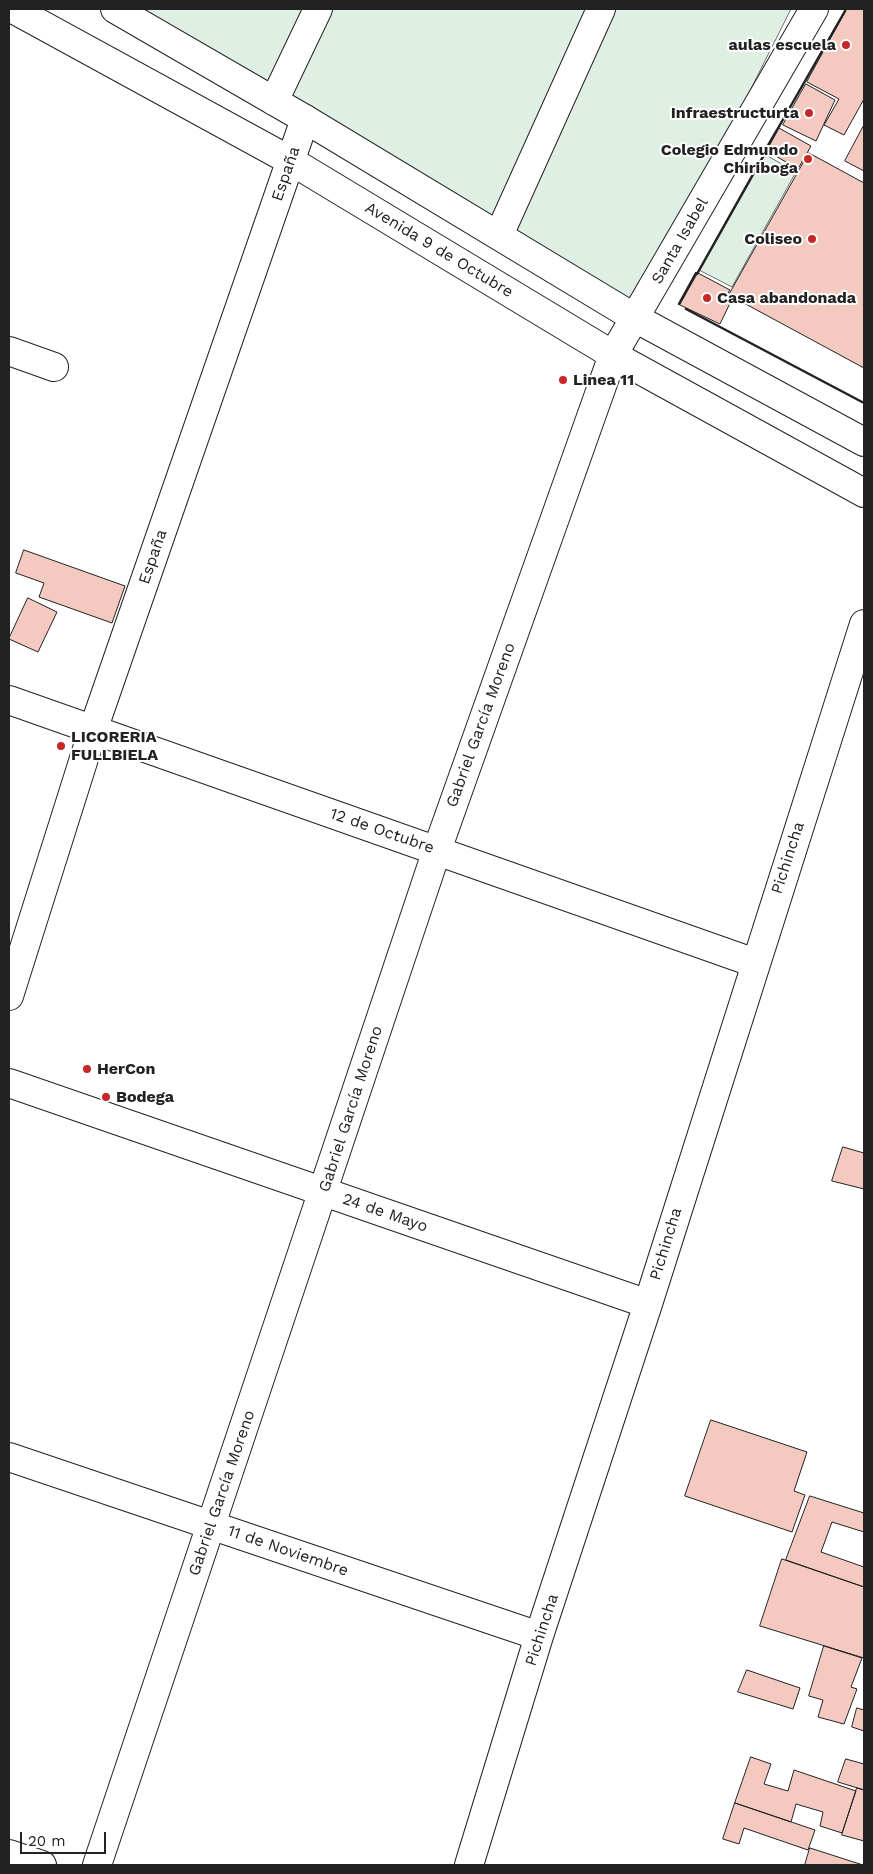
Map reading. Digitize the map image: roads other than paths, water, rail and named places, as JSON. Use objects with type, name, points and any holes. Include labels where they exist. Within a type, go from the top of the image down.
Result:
[{"type":"street","name":"Avenida 9 de Octubre","points":[[13,9],[291,161],[613,355],[864,493]]},
{"type":"street","points":[[115,9],[305,119],[635,318],[864,442]]},
{"type":"street","points":[[274,101],[318,9]]},
{"type":"street","points":[[499,235],[601,9]]},
{"type":"street","name":"Santa Isabel","points":[[613,355],[814,9]]},
{"type":"street","name":"España","points":[[9,996],[93,730],[305,119]]},
{"type":"street","points":[[9,351],[54,367]]},
{"type":"street","name":"Gabriel García Moreno","points":[[97,1865],[437,850],[613,355]]},
{"type":"street","name":"Pichincha","points":[[468,1865],[539,1636],[648,1304],[864,624]]},
{"type":"street","name":"12 de Octubre","points":[[9,700],[755,963]]},
{"type":"street","name":"24 de Mayo","points":[[9,1083],[648,1304]]},
{"type":"street","name":"11 de Noviembre","points":[[9,1457],[539,1636]]},
{"type":"street","points":[[9,1854],[42,1865]]},
{"type":"place","name":"aulas escuela","points":[[846,45]]},
{"type":"place","name":"Infraestructurta","points":[[809,113]]},
{"type":"place","name":"Colegio Edmundo Chiriboga","points":[[808,159]]},
{"type":"place","name":"Coliseo","points":[[812,239]]},
{"type":"place","name":"Casa abandonada","points":[[707,298]]},
{"type":"place","name":"Linea 11","points":[[563,380]]},
{"type":"place","name":"LICORERIA FULLBIELA","points":[[61,746]]},
{"type":"place","name":"HerCon","points":[[87,1069]]},
{"type":"place","name":"Bodega","points":[[106,1097]]}]
